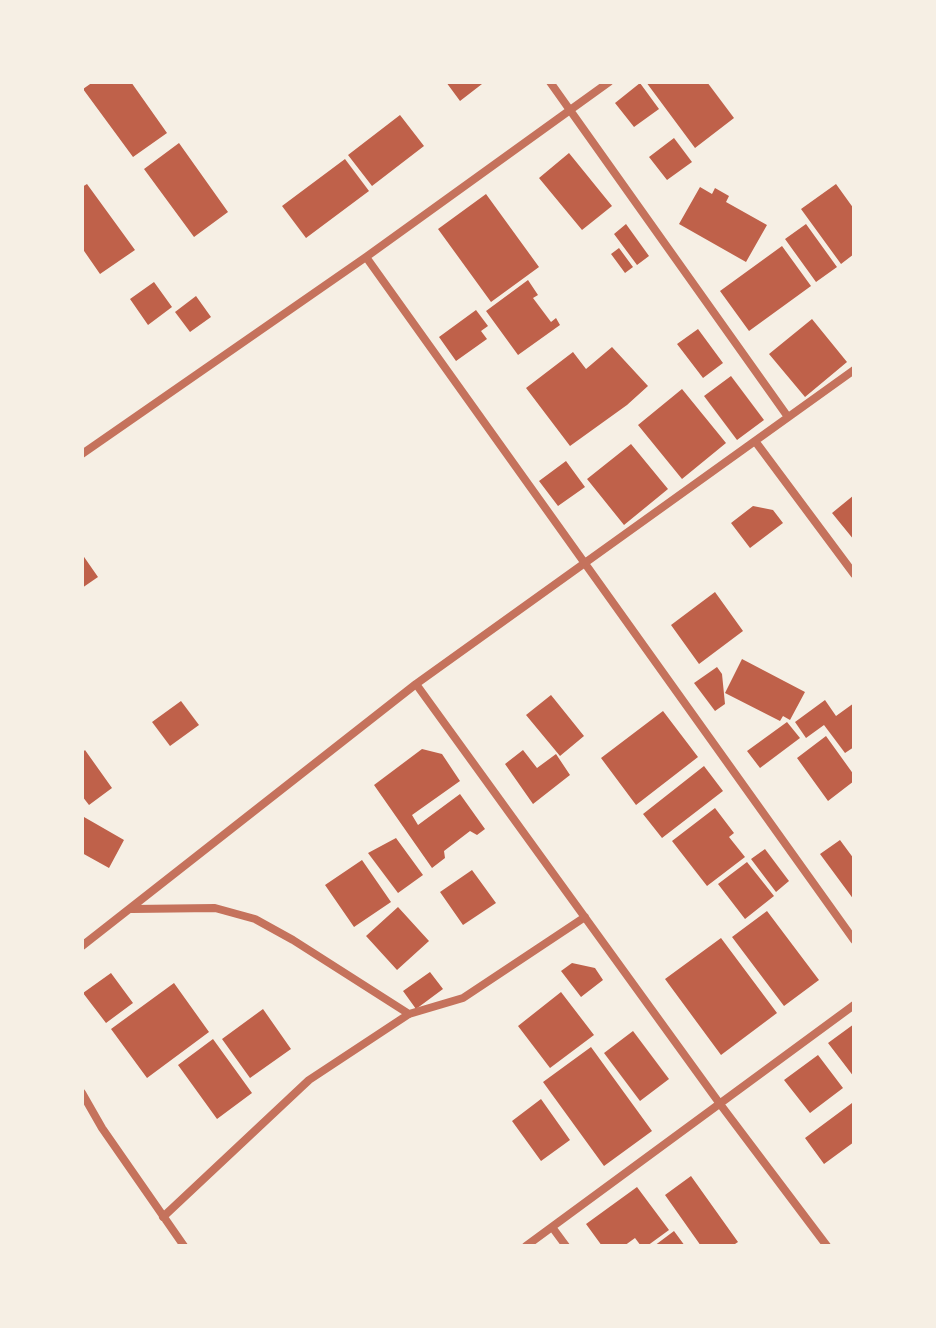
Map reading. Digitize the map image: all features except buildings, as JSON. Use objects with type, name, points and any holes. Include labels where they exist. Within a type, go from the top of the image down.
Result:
[{"type":"street","points":[[550,82],[788,417]]},
{"type":"street","points":[[82,454],[366,257],[609,82]]},
{"type":"street","points":[[366,257],[854,940]]},
{"type":"street","points":[[82,946],[416,684],[854,370]]},
{"type":"street","points":[[755,441],[854,574]]},
{"type":"street","points":[[416,684],[720,1104],[827,1246]]},
{"type":"street","points":[[131,909],[215,908],[255,919],[409,1014]]},
{"type":"street","points":[[163,1217],[309,1080],[409,1014],[463,998],[585,917]]},
{"type":"street","points":[[526,1246],[854,1005]]},
{"type":"street","points":[[82,1093],[102,1128],[184,1246]]},
{"type":"street","points":[[552,1227],[566,1246]]}]
